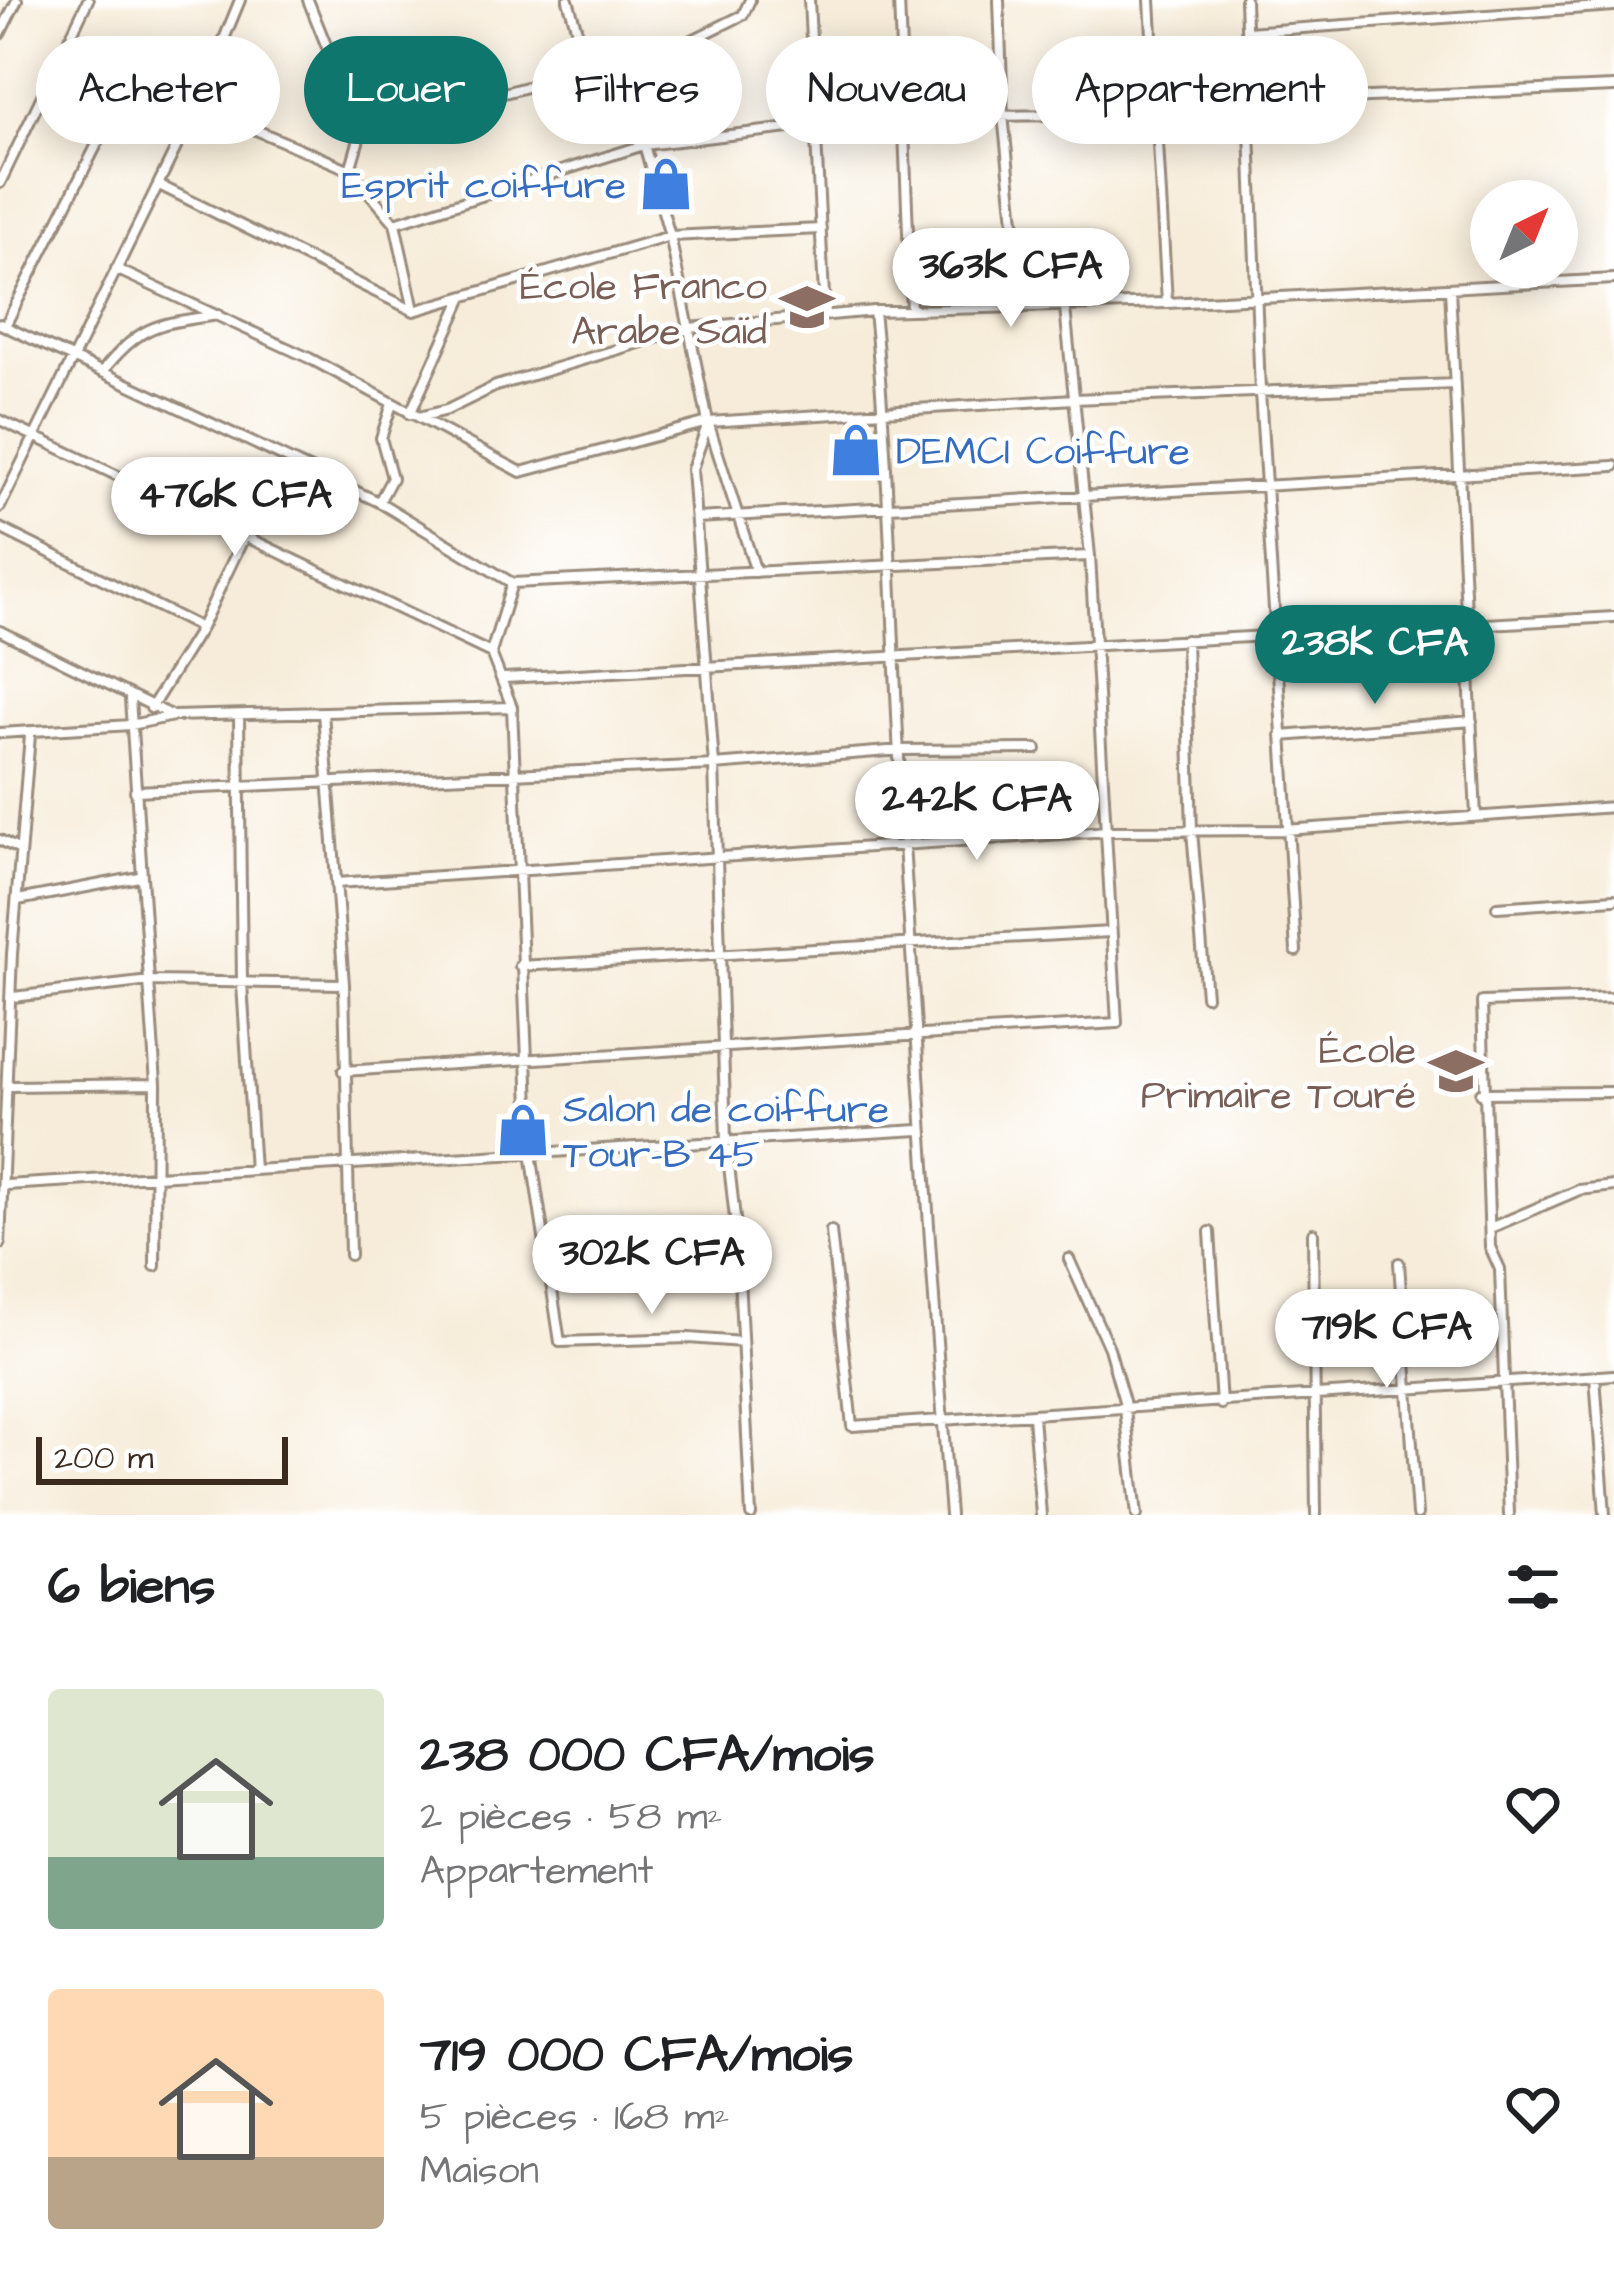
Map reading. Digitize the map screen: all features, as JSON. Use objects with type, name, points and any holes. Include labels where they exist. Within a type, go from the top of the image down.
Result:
[{"type":"street","points":[[0,34],[17,0]]},
{"type":"street","points":[[0,183],[88,0]]},
{"type":"street","points":[[225,36],[240,0]]},
{"type":"street","points":[[308,0],[322,36]]},
{"type":"street","points":[[568,0],[579,36]]},
{"type":"street","points":[[704,36],[743,15],[750,0]]},
{"type":"street","points":[[809,0],[811,36]]},
{"type":"street","points":[[899,0],[901,36]]},
{"type":"street","points":[[999,0],[1001,36]]},
{"type":"street","points":[[1150,0],[1151,36]]},
{"type":"street","points":[[1244,0],[1247,36]]},
{"type":"street","points":[[1247,32],[1614,6]]},
{"type":"street","points":[[1368,97],[1614,87]]},
{"type":"street","points":[[395,223],[644,145],[766,131]]},
{"type":"street","points":[[280,140],[350,170],[395,223],[414,311]]},
{"type":"street","points":[[97,144],[3,325],[379,502],[512,583],[1090,556]]},
{"type":"street","points":[[0,507],[177,144]]},
{"type":"street","points":[[350,170],[358,144]]},
{"type":"street","points":[[816,144],[825,316]]},
{"type":"street","points":[[905,144],[911,310]]},
{"type":"street","points":[[1007,144],[1023,308]]},
{"type":"street","points":[[1156,144],[1167,303]]},
{"type":"street","points":[[1253,144],[1260,392],[1296,951]]},
{"type":"street","points":[[644,145],[670,236],[708,422],[742,515],[756,572]]},
{"type":"street","points":[[158,185],[414,311],[670,236],[820,229]]},
{"type":"street","points":[[116,268],[219,315],[521,472],[708,422],[1074,399],[1455,384]]},
{"type":"street","points":[[414,416],[447,410],[496,386],[689,328],[874,311],[1065,308],[1614,279]]},
{"type":"street","points":[[1450,288],[1476,816]]},
{"type":"street","points":[[414,416],[463,297]]},
{"type":"street","points":[[343,1071],[1117,1023],[1090,556],[1065,308]]},
{"type":"street","points":[[874,311],[890,503],[919,1130],[950,1515]]},
{"type":"street","points":[[102,372],[130,337],[150,326],[219,315]]},
{"type":"street","points":[[379,502],[392,478],[381,439],[391,406]]},
{"type":"street","points":[[0,420],[491,653],[505,678],[512,707],[519,773],[520,966],[531,1154],[560,1342],[689,1338],[742,1342]]},
{"type":"street","points":[[708,422],[692,469],[714,765],[726,1139],[751,1515]]},
{"type":"street","points":[[696,518],[890,503],[1084,500],[1460,472],[1614,466]]},
{"type":"street","points":[[0,528],[200,628]]},
{"type":"street","points":[[151,708],[200,628],[243,539]]},
{"type":"street","points":[[491,653],[512,583]]},
{"type":"street","points":[[505,678],[1614,617]]},
{"type":"street","points":[[0,631],[130,699],[173,716]]},
{"type":"street","points":[[1186,640],[1192,831],[1206,996]]},
{"type":"street","points":[[130,699],[156,1084],[155,1266]]},
{"type":"street","points":[[0,733],[30,735],[173,716],[512,707]]},
{"type":"street","points":[[323,713],[344,984],[350,1255]]},
{"type":"street","points":[[238,716],[242,984],[254,1170]]},
{"type":"street","points":[[1281,736],[1472,721]]},
{"type":"street","points":[[0,1244],[11,1086],[12,954],[30,735]]},
{"type":"street","points":[[135,790],[714,765],[901,750],[1036,749]]},
{"type":"street","points":[[336,883],[718,855],[1108,832],[1286,830],[1614,807]]},
{"type":"street","points":[[0,840],[20,850]]},
{"type":"street","points":[[18,900],[139,878]]},
{"type":"street","points":[[1497,907],[1614,899]]},
{"type":"street","points":[[520,966],[1110,932]]},
{"type":"street","points":[[0,948],[12,954]]},
{"type":"street","points":[[13,998],[150,981],[344,984]]},
{"type":"street","points":[[1509,1515],[1500,1269],[1490,1247],[1481,1094],[1482,1002],[1614,998]]},
{"type":"street","points":[[0,1050],[11,1055]]},
{"type":"street","points":[[11,1086],[156,1084]]},
{"type":"street","points":[[1481,1094],[1614,1092]]},
{"type":"street","points":[[6,1185],[919,1130]]},
{"type":"street","points":[[1490,1228],[1579,1190],[1614,1186]]},
{"type":"street","points":[[831,1231],[852,1426],[1126,1412],[1614,1375]]},
{"type":"street","points":[[1210,1232],[1221,1404]]},
{"type":"street","points":[[1312,1233],[1316,1515]]},
{"type":"street","points":[[1069,1259],[1109,1348],[1126,1412],[1137,1515]]},
{"type":"street","points":[[1399,1263],[1417,1515]]},
{"type":"street","points":[[1595,1376],[1605,1515]]},
{"type":"street","points":[[1033,1416],[1041,1515]]},
{"type":"place","name":"Esprit coiffure","points":[[666,184]]},
{"type":"place","name":"École Franco Arabe Saïd","points":[[807,307]]},
{"type":"place","name":"DEMCI Coiffure","points":[[856,450]]},
{"type":"place","name":"École Primaire Touré","points":[[1456,1071]]},
{"type":"place","name":"Salon de coiffure Tour-B 45","points":[[523,1130]]}]
